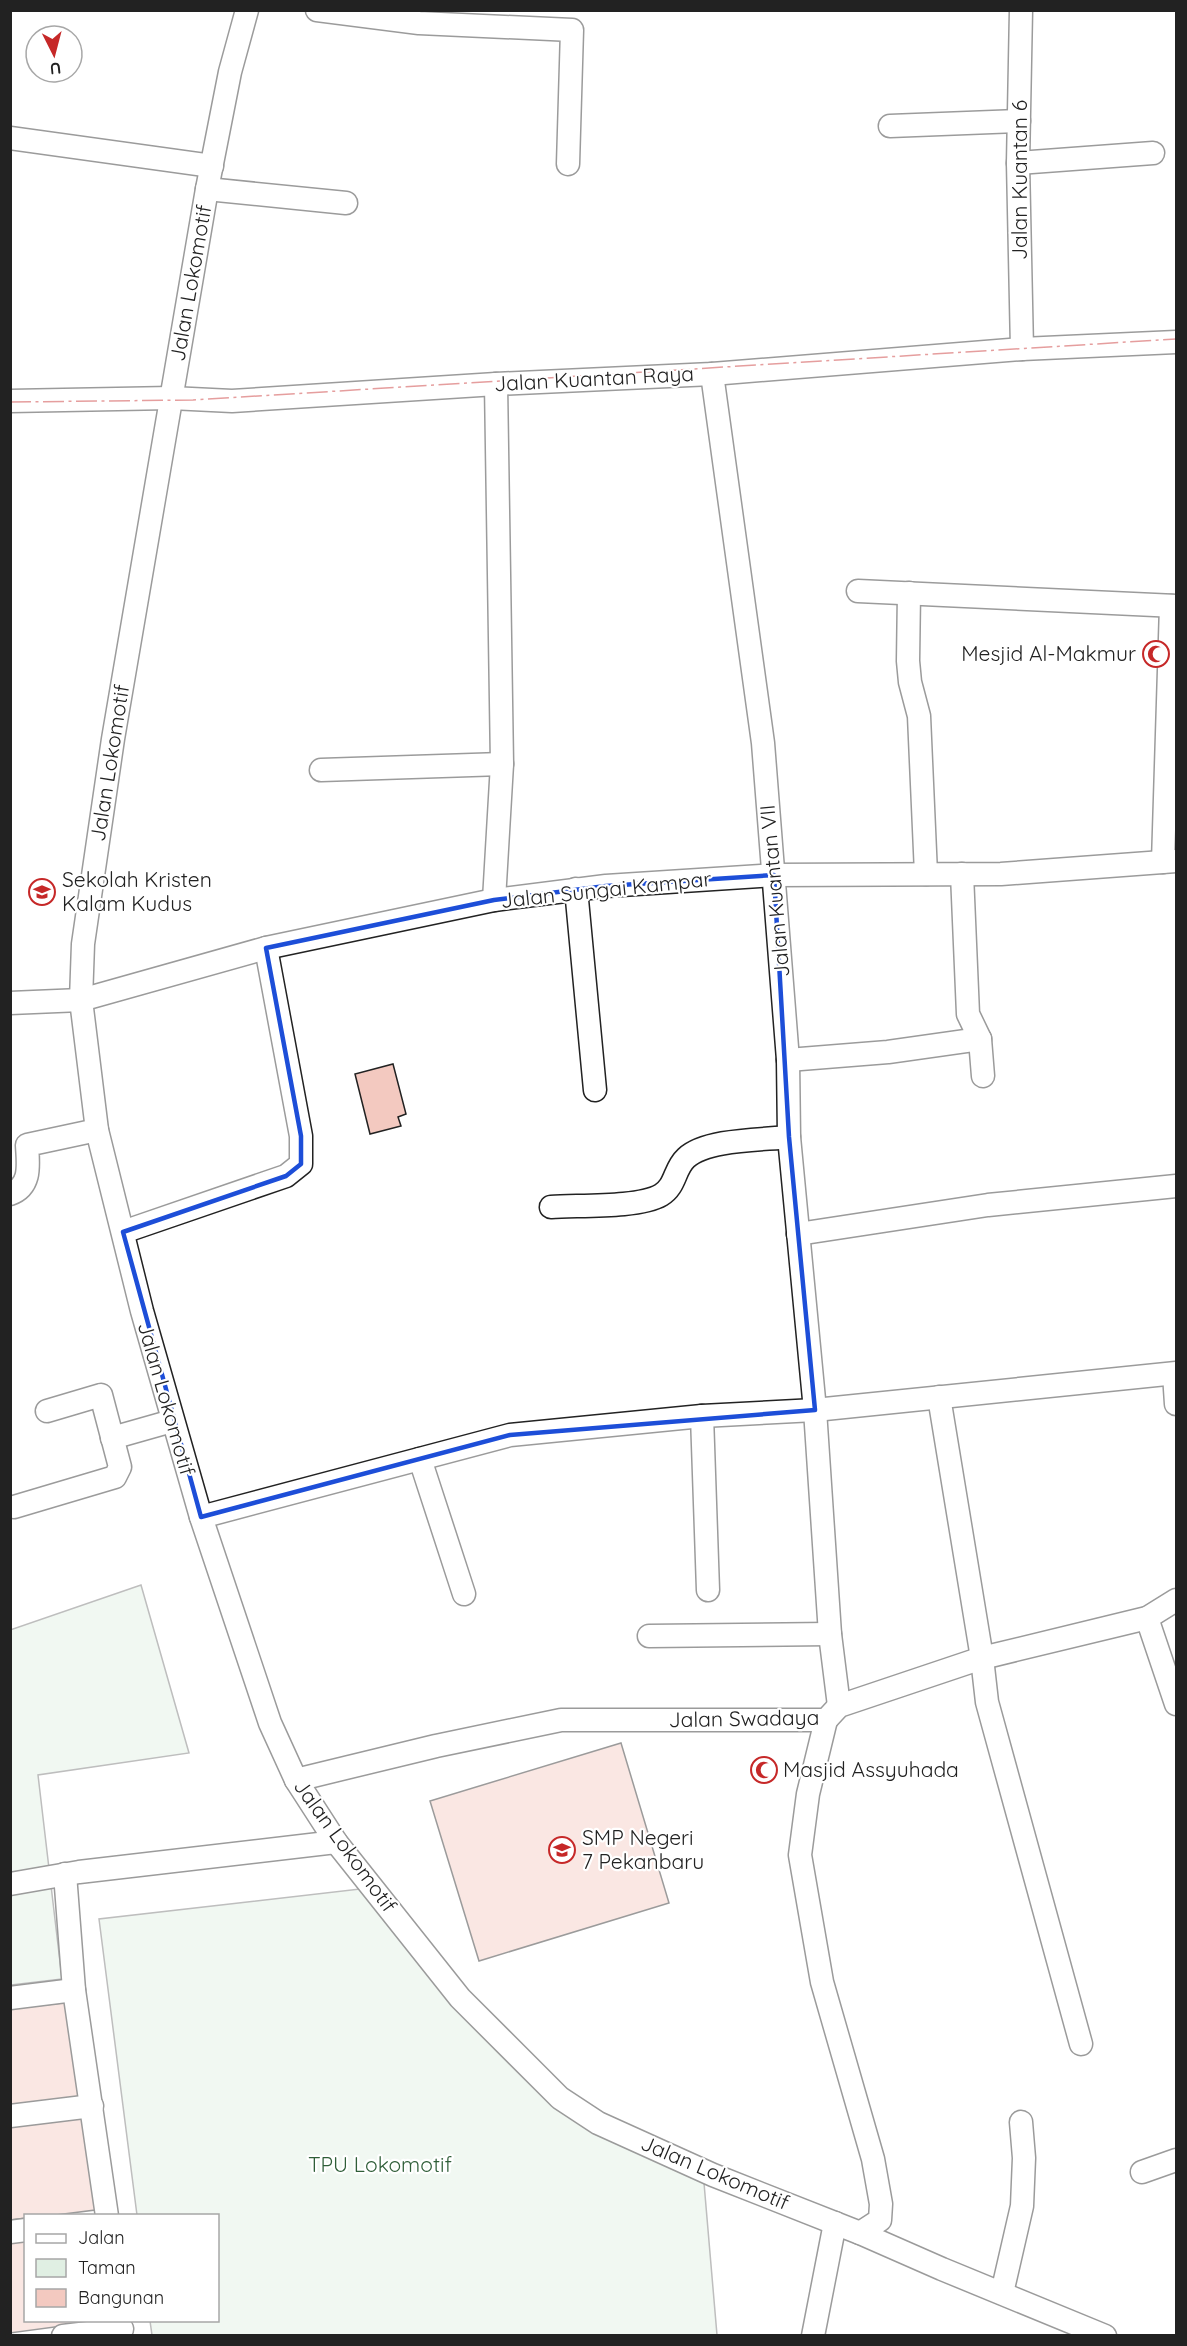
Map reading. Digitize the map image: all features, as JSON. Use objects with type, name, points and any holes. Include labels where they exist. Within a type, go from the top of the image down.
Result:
[{"type":"street","name":"Jalan Lokomotif","points":[[247,10],[230,72],[207,189],[111,751],[82,944],[81,1000],[97,1130],[172,1421],[201,1517],[270,1723],[296,1780],[336,1842],[460,1998],[560,2098],[598,2123],[713,2175],[860,2233],[1105,2336]]},
{"type":"street","points":[[317,10],[420,17],[532,19],[572,30],[568,164]]},
{"type":"street","name":"Jalan Kuantan 6","points":[[1022,10],[1018,163],[1022,349]]},
{"type":"street","points":[[890,126],[1019,121]]},
{"type":"street","points":[[10,138],[212,166]]},
{"type":"street","points":[[1018,163],[1153,153]]},
{"type":"street","points":[[207,189],[346,202]]},
{"type":"street","name":"Jalan Kuantan Raya","points":[[10,401],[171,398],[232,401],[496,384],[712,374],[1022,349],[1176,342]]},
{"type":"street","name":"Jalan Kuantan VII","points":[[712,374],[763,743],[788,1060],[789,1137],[815,1410],[830,1634],[832,1713]]},
{"type":"street","points":[[494,900],[502,764],[496,384]]},
{"type":"street","points":[[858,591],[1174,606],[1170,862]]},
{"type":"street","points":[[909,593],[908,661],[910,682],[919,716],[926,874]]},
{"type":"street","points":[[321,770],[502,764]]},
{"type":"street","name":"Jalan Sungai Kampar","points":[[10,1003],[81,1000],[266,948],[494,900],[576,889],[774,875],[1001,874],[1170,862]]},
{"type":"street","points":[[962,874],[968,1014],[980,1040],[983,1077]]},
{"type":"street","points":[[576,889],[595,1090]]},
{"type":"street","points":[[123,1232],[286,1176],[301,1164],[301,1136],[266,948]]},
{"type":"street","points":[[788,1060],[888,1052],[980,1040]]},
{"type":"street","points":[[10,1194],[18,1191],[28,1177],[19,1140],[97,1130]]},
{"type":"street","points":[[551,1207],[636,1202],[660,1196],[671,1187],[680,1164],[688,1156],[704,1149],[730,1143],[789,1137]]},
{"type":"street","points":[[798,1234],[988,1205],[1176,1186]]},
{"type":"street","points":[[201,1517],[510,1435],[702,1416],[815,1410],[1175,1373],[1176,1404]]},
{"type":"street","points":[[14,1507],[115,1477],[120,1467],[104,1397],[101,1395],[47,1410]]},
{"type":"street","points":[[939,1397],[982,1658],[987,1702],[1081,2044]]},
{"type":"street","points":[[702,1416],[708,1590]]},
{"type":"street","points":[[112,1438],[172,1421]]},
{"type":"street","points":[[420,1459],[464,1594]]},
{"type":"street","name":"Jalan Swadaya","points":[[296,1780],[436,1746],[561,1720],[832,1713],[982,1658],[1147,1618],[1176,1600]]},
{"type":"street","points":[[1147,1618],[1176,1704]]},
{"type":"street","points":[[650,1636],[830,1634]]},
{"type":"street","points":[[832,1713],[808,1794],[800,1855],[822,1982],[873,2159],[881,2204],[880,2220],[860,2233]]},
{"type":"street","points":[[10,1884],[65,1874],[336,1842]]},
{"type":"street","points":[[65,1874],[74,1990],[106,2214]]},
{"type":"street","points":[[10,1998],[74,1990]]},
{"type":"street","points":[[10,2116],[92,2106]]},
{"type":"street","points":[[1002,2293],[1022,2206],[1024,2158],[1021,2122]]},
{"type":"street","points":[[1142,2172],[1176,2160]]},
{"type":"street","points":[[813,2336],[835,2223]]},
{"type":"street","points":[[63,2336],[122,2328]]},
{"type":"highlighted area","points":[[774,875],[789,1137],[815,1410],[510,1435],[201,1517],[123,1232],[286,1176],[301,1164],[301,1136],[266,948],[494,900],[606,886]]},
{"type":"green space","points":[[141,1585],[189,1753],[38,1775],[62,1979],[11,1985],[10,1630]]},
{"type":"green space","name":"TPU Lokomotif","points":[[360,1889],[569,2113],[704,2183],[717,2335],[152,2335],[150,2322],[219,2322],[219,2214],[137,2214],[99,1919]]},
{"type":"building","points":[[393,1064],[406,1114],[398,1117],[401,1126],[370,1134],[355,1074]]},
{"type":"building","points":[[621,1743],[669,1903],[479,1961],[430,1801]]},
{"type":"building","points":[[71,2002],[83,2097],[10,2106],[10,2009]]},
{"type":"building","points":[[84,2116],[95,2210],[64,2214],[24,2214],[24,2218],[10,2220],[10,2125]]},
{"type":"building","points":[[24,2234],[24,2322],[92,2322],[10,2333],[10,2236]]},
{"type":"power","points":[[10,402],[193,400],[1176,339]]},
{"type":"place","name":"Mesjid Al-Makmur","points":[[1156,654]]},
{"type":"place","name":"Sekolah Kristen Kalam Kudus","points":[[42,892]]},
{"type":"place","name":"Masjid Assyuhada","points":[[764,1770]]},
{"type":"place","name":"SMP Negeri 7 Pekanbaru","points":[[562,1850]]}]
